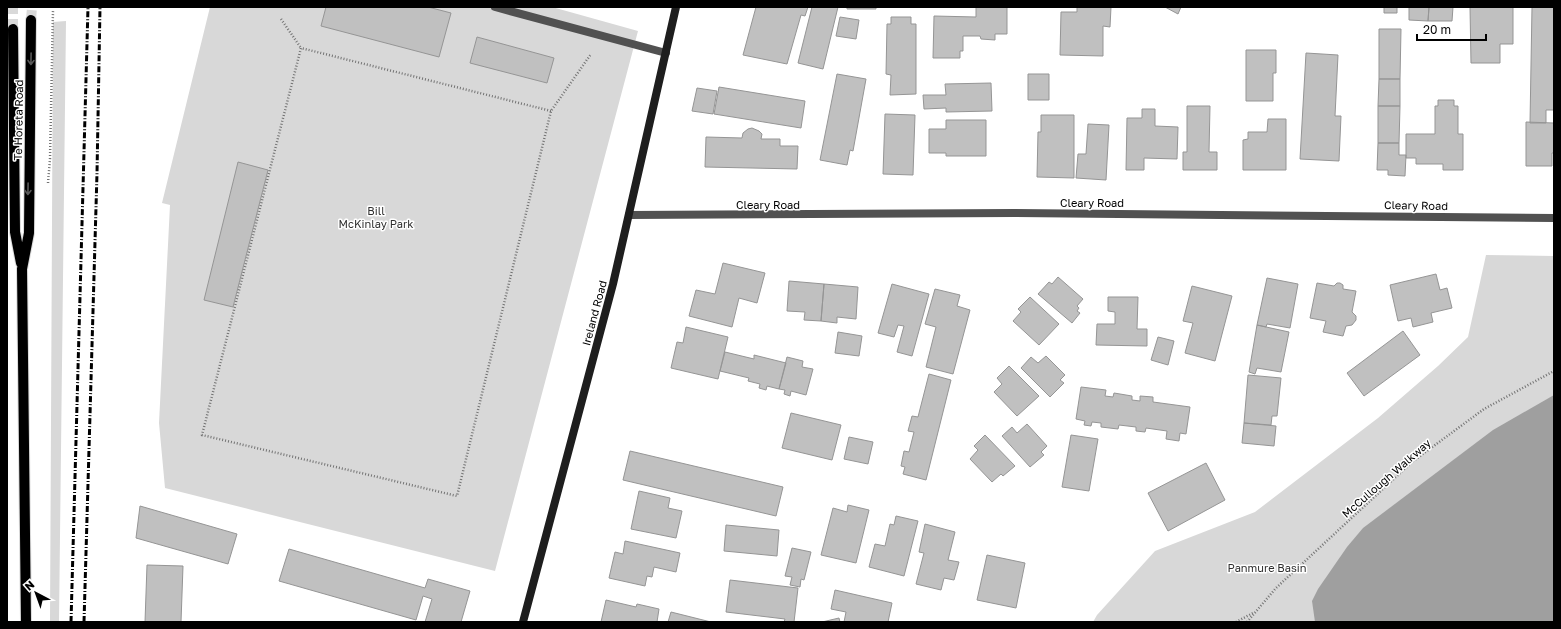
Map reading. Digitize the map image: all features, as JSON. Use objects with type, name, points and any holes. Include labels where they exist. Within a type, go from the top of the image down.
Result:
[{"type":"main road","name":"Te Horeta Road","points":[[22,269],[29,233],[32,20]]},
{"type":"main road","name":"Te Horeta Road","points":[[13,29],[15,232],[22,269],[26,622]]},
{"type":"street","points":[[495,7],[666,53]]},
{"type":"street","name":"Ireland Road","points":[[523,622],[611,291],[676,7]]},
{"type":"street","name":"Cleary Road","points":[[629,216],[1020,213],[1554,218]]},
{"type":"path","points":[[281,19],[301,48],[551,111]]},
{"type":"path","points":[[301,48],[202,435],[457,496],[551,111],[590,54]]},
{"type":"path","name":"McCullough Walkway","points":[[1247,622],[1276,588],[1412,462],[1484,409],[1554,371]]},
{"type":"path","points":[[1236,622],[1255,612]]},
{"type":"green space","name":"Bill McKinlay Park","points":[[210,7],[552,7],[638,31],[495,571],[165,488],[159,423],[170,205],[162,203]]},
{"type":"green space","points":[[66,21],[59,622],[50,622],[53,22]]},
{"type":"green space","points":[[1486,255],[1554,256],[1554,622],[1093,622],[1097,615],[1155,551],[1255,512],[1378,418],[1438,366],[1468,337]]},
{"type":"shaded area","name":"Panmure Basin","points":[[1554,395],[1554,622],[1315,622],[1312,601],[1318,589],[1347,547],[1363,528],[1493,430]]},
{"type":"building","points":[[326,7],[428,7],[451,13],[439,57],[321,26]]},
{"type":"building","points":[[756,7],[808,7],[805,16],[801,15],[787,64],[743,55]]},
{"type":"building","points":[[812,7],[838,7],[823,69],[798,63]]},
{"type":"building","points":[[847,7],[876,7],[876,9],[847,9]]},
{"type":"building","points":[[976,7],[1007,7],[1007,34],[995,34],[995,40],[981,39],[980,36],[963,36],[963,51],[960,51],[960,58],[933,58],[934,16],[976,17]]},
{"type":"building","points":[[1077,7],[1111,7],[1110,27],[1103,26],[1103,56],[1060,55],[1061,12],[1077,12]]},
{"type":"building","points":[[1165,7],[1181,7],[1178,14]]},
{"type":"building","points":[[1384,7],[1397,7],[1397,13],[1384,13]]},
{"type":"building","points":[[1409,7],[1429,7],[1428,21],[1409,20]]},
{"type":"building","points":[[1429,7],[1453,7],[1452,21],[1428,21]]},
{"type":"building","points":[[1470,7],[1513,7],[1513,44],[1500,44],[1500,63],[1471,63]]},
{"type":"building","points":[[1532,7],[1554,7],[1554,110],[1546,110],[1546,123],[1530,123]]},
{"type":"building","points":[[840,17],[859,20],[856,39],[836,36]]},
{"type":"building","points":[[891,17],[911,17],[911,24],[916,24],[916,94],[890,95],[891,75],[886,74],[887,24],[891,24]]},
{"type":"building","points":[[1379,29],[1401,29],[1400,79],[1379,79]]},
{"type":"building","points":[[477,37],[554,58],[547,83],[470,63]]},
{"type":"building","points":[[1246,50],[1276,50],[1276,73],[1273,73],[1273,101],[1246,101]]},
{"type":"building","points":[[1306,53],[1338,55],[1335,116],[1341,116],[1339,161],[1300,159]]},
{"type":"building","points":[[837,74],[866,79],[853,151],[850,150],[847,165],[820,160]]},
{"type":"building","points":[[1028,74],[1049,74],[1049,100],[1028,100]]},
{"type":"building","points":[[1379,79],[1400,79],[1400,106],[1378,106]]},
{"type":"building","points":[[991,83],[992,111],[946,112],[946,108],[924,109],[923,95],[946,95],[945,84]]},
{"type":"building","points":[[719,87],[805,101],[801,128],[714,114]]},
{"type":"building","points":[[697,88],[717,91],[713,114],[692,111]]},
{"type":"building","points":[[1438,100],[1454,100],[1454,106],[1458,106],[1458,134],[1463,134],[1463,170],[1443,170],[1443,164],[1416,164],[1416,158],[1406,158],[1406,134],[1435,134],[1435,106],[1438,106]]},
{"type":"building","points":[[1187,106],[1210,106],[1209,152],[1217,152],[1217,170],[1183,170],[1183,152],[1187,152]]},
{"type":"building","points":[[1378,106],[1400,106],[1399,143],[1378,143]]},
{"type":"building","points":[[1142,109],[1155,109],[1155,126],[1178,127],[1177,159],[1144,158],[1144,170],[1126,170],[1127,118],[1142,118]]},
{"type":"building","points":[[885,114],[915,115],[913,175],[883,174]]},
{"type":"building","points":[[1041,115],[1074,115],[1074,178],[1037,177],[1038,132],[1041,132]]},
{"type":"building","points":[[1268,119],[1286,119],[1286,170],[1243,170],[1243,140],[1248,139],[1248,132],[1267,132]]},
{"type":"building","points":[[946,120],[986,120],[986,156],[946,156],[946,153],[929,153],[929,129],[946,129]]},
{"type":"building","points":[[1526,122],[1554,123],[1554,153],[1552,153],[1552,166],[1526,166]]},
{"type":"building","points":[[1088,124],[1109,125],[1106,180],[1076,178],[1078,154],[1086,154]]},
{"type":"building","points":[[752,128],[762,134],[761,139],[780,139],[780,146],[798,146],[797,169],[705,167],[706,137],[742,138],[743,133]]},
{"type":"building","points":[[1378,143],[1399,143],[1399,155],[1406,155],[1405,176],[1388,175],[1388,170],[1377,170]]},
{"type":"building","points":[[238,162],[268,170],[233,307],[204,300]]},
{"type":"building","points":[[723,263],[765,273],[757,303],[739,298],[732,327],[689,316],[696,290],[715,294]]},
{"type":"building","points":[[1436,274],[1440,290],[1447,288],[1452,308],[1431,313],[1433,322],[1413,327],[1411,318],[1398,321],[1390,285]]},
{"type":"building","points":[[1058,277],[1083,299],[1077,306],[1079,308],[1077,311],[1080,313],[1072,323],[1038,294],[1049,282],[1052,284]]},
{"type":"building","points":[[1267,278],[1298,284],[1290,328],[1267,324],[1266,327],[1257,325]]},
{"type":"building","points":[[789,281],[824,284],[821,321],[804,320],[805,312],[787,311]]},
{"type":"building","points":[[1317,283],[1334,286],[1337,283],[1340,283],[1343,285],[1343,289],[1356,291],[1352,312],[1356,316],[1356,320],[1352,325],[1346,326],[1343,336],[1323,332],[1326,321],[1310,318]]},
{"type":"building","points":[[824,284],[858,287],[856,319],[837,317],[837,323],[821,321]]},
{"type":"building","points":[[892,284],[929,294],[912,356],[897,352],[904,326],[898,325],[894,337],[878,333]]},
{"type":"building","points":[[1192,286],[1232,296],[1215,361],[1185,353],[1193,323],[1183,321]]},
{"type":"building","points":[[935,289],[960,295],[957,306],[970,310],[953,374],[926,367],[936,327],[925,324]]},
{"type":"building","points":[[1030,297],[1059,324],[1039,345],[1013,321],[1021,312],[1018,309]]},
{"type":"building","points":[[1108,297],[1138,297],[1137,329],[1147,329],[1147,346],[1096,345],[1097,324],[1115,324],[1115,312],[1108,311]]},
{"type":"building","points":[[1257,325],[1289,332],[1281,372],[1257,368],[1255,374],[1249,372]]},
{"type":"building","points":[[686,327],[728,337],[718,379],[671,368],[677,342],[683,343]]},
{"type":"building","points":[[1403,331],[1420,355],[1364,396],[1347,373]]},
{"type":"building","points":[[838,332],[862,336],[859,356],[835,353]]},
{"type":"building","points":[[1158,337],[1174,341],[1168,365],[1151,360]]},
{"type":"building","points":[[725,352],[754,359],[754,355],[786,363],[779,389],[767,386],[766,390],[759,388],[760,384],[748,381],[749,378],[720,371]]},
{"type":"building","points":[[1046,356],[1065,375],[1060,380],[1064,383],[1050,397],[1021,368],[1031,357],[1038,363]]},
{"type":"building","points":[[787,357],[803,361],[802,367],[813,369],[806,395],[791,391],[790,396],[784,394],[785,390],[779,389]]},
{"type":"building","points":[[1009,366],[1039,396],[1017,416],[994,392],[1002,384],[997,378]]},
{"type":"building","points":[[929,374],[951,380],[926,480],[903,474],[905,467],[901,466],[904,451],[909,452],[914,432],[908,431],[912,416],[918,417]]},
{"type":"building","points":[[1248,375],[1281,378],[1277,416],[1272,416],[1271,425],[1244,423]]},
{"type":"building","points":[[1081,387],[1106,390],[1105,396],[1113,397],[1114,393],[1132,396],[1132,400],[1140,401],[1140,396],[1153,397],[1153,402],[1190,407],[1186,434],[1180,433],[1179,441],[1166,439],[1167,431],[1146,428],[1145,432],[1136,431],[1136,427],[1119,425],[1118,429],[1101,427],[1101,423],[1092,422],[1091,426],[1084,425],[1085,421],[1076,419]]},
{"type":"building","points":[[791,413],[841,425],[832,460],[782,448]]},
{"type":"building","points":[[1244,423],[1276,426],[1274,446],[1242,443]]},
{"type":"building","points":[[1027,424],[1047,446],[1041,452],[1044,455],[1030,467],[1002,436],[1012,427],[1017,433]]},
{"type":"building","points":[[985,435],[1015,466],[1003,476],[1001,474],[992,482],[970,459],[978,450],[974,446]]},
{"type":"building","points":[[1071,435],[1098,439],[1089,491],[1062,487]]},
{"type":"building","points":[[849,437],[873,442],[868,464],[844,459]]},
{"type":"building","points":[[630,451],[783,487],[776,516],[623,480]]},
{"type":"building","points":[[1206,463],[1225,500],[1168,531],[1148,493]]},
{"type":"building","points":[[639,491],[670,498],[668,508],[682,511],[676,538],[631,529]]},
{"type":"building","points":[[848,505],[869,510],[856,563],[821,555],[833,508],[847,512]]},
{"type":"building","points":[[140,506],[237,534],[228,564],[136,538]]},
{"type":"building","points":[[896,516],[918,521],[904,576],[869,567],[875,544],[885,546],[890,524],[894,525]]},
{"type":"building","points":[[925,524],[955,532],[948,560],[959,562],[954,580],[944,578],[941,590],[916,584],[924,553],[919,552]]},
{"type":"building","points":[[726,525],[779,530],[777,556],[724,551]]},
{"type":"building","points":[[625,541],[680,553],[676,572],[654,567],[652,577],[647,576],[645,586],[609,578],[615,552],[623,554]]},
{"type":"building","points":[[792,548],[811,552],[804,580],[801,579],[800,587],[790,585],[792,577],[785,576]]},
{"type":"building","points":[[289,549],[425,588],[428,579],[470,591],[461,622],[425,622],[432,599],[423,596],[416,620],[279,581]]},
{"type":"building","points":[[987,555],[1025,563],[1016,608],[977,600]]},
{"type":"building","points":[[147,565],[183,566],[181,622],[145,622]]},
{"type":"building","points":[[730,580],[798,588],[794,622],[784,622],[785,619],[726,612]]},
{"type":"building","points":[[835,590],[892,603],[888,622],[844,622],[846,612],[831,609]]},
{"type":"building","points":[[606,600],[636,607],[637,604],[659,609],[657,622],[601,622]]},
{"type":"building","points":[[671,612],[711,622],[668,622]]},
{"type":"building","points":[[839,618],[840,622],[822,622]]},
{"type":"tunnel","points":[[13,7],[13,29]]},
{"type":"tunnel","points":[[31,20],[32,7]]},
{"type":"railway","points":[[71,622],[88,7]]},
{"type":"railway","points":[[84,622],[97,173],[100,7]]}]
